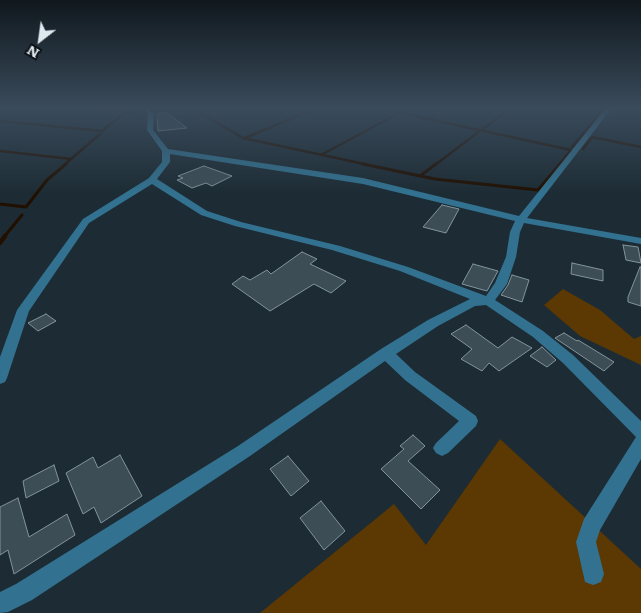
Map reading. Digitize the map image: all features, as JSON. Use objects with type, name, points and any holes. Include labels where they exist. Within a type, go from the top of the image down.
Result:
[{"type":"street","points":[[0,378],[23,310],[86,221],[152,180],[166,162],[166,151],[156,138]]},
{"type":"street","points":[[0,604],[24,592],[244,451],[386,353],[433,323],[473,302],[488,301],[501,284],[511,257],[515,232],[521,220],[585,138]]},
{"type":"street","points":[[166,151],[290,168],[363,181],[521,220],[641,240]]},
{"type":"street","points":[[152,180],[204,213],[238,224],[299,238],[404,269],[488,301],[538,334],[568,359],[641,432]]},
{"type":"street","points":[[386,353],[410,376],[470,421],[442,448]]},
{"type":"street","points":[[593,574],[586,542],[591,526],[641,443]]},
{"type":"shaded area","points":[[563,289],[600,310],[634,339],[641,336],[641,365],[580,336],[544,305]]},
{"type":"shaded area","points":[[500,439],[641,569],[641,613],[260,613],[394,504],[426,545]]},
{"type":"building","points":[[204,166],[232,176],[212,186],[206,183],[192,188],[177,180],[183,178],[178,176]]},
{"type":"building","points":[[442,205],[459,209],[446,233],[423,227]]},
{"type":"building","points":[[623,245],[638,247],[641,263],[626,260]]},
{"type":"building","points":[[302,252],[317,259],[310,264],[346,281],[331,293],[314,284],[270,311],[232,284],[243,276],[250,280],[267,270],[271,274]]},
{"type":"building","points":[[572,263],[603,270],[603,281],[571,274]]},
{"type":"building","points":[[473,264],[498,271],[487,291],[462,284]]},
{"type":"building","points":[[640,267],[641,306],[628,302],[628,297]]},
{"type":"building","points":[[512,275],[529,280],[522,302],[501,295]]},
{"type":"building","points":[[46,314],[56,321],[38,331],[28,323]]},
{"type":"building","points":[[466,325],[498,348],[512,337],[532,348],[499,371],[489,363],[482,371],[461,359],[472,349],[451,334]]},
{"type":"building","points":[[564,333],[614,362],[604,371],[555,338]]},
{"type":"building","points":[[542,347],[556,360],[547,367],[530,356]]},
{"type":"building","points":[[413,435],[425,446],[408,461],[440,490],[421,509],[381,469],[404,449],[400,446]]},
{"type":"building","points":[[120,455],[142,496],[101,523],[94,507],[83,514],[66,473],[93,457],[98,468]]},
{"type":"building","points":[[288,456],[309,481],[291,496],[270,469]]},
{"type":"building","points":[[54,465],[59,481],[26,498],[23,481]]},
{"type":"building","points":[[18,498],[29,537],[67,514],[75,535],[14,574],[8,550],[0,555],[0,507]]},
{"type":"building","points":[[321,501],[345,531],[324,550],[300,518]]},
{"type":"waterway","points":[[71,159],[96,138]]},
{"type":"waterway","points":[[242,138],[321,155]]},
{"type":"waterway","points":[[321,155],[353,138]]},
{"type":"waterway","points":[[435,165],[471,138]]},
{"type":"waterway","points":[[514,138],[571,150],[559,165]]},
{"type":"waterway","points":[[572,147],[580,138]]},
{"type":"waterway","points":[[583,149],[592,138]]},
{"type":"waterway","points":[[595,138],[641,147]]},
{"type":"waterway","points":[[0,151],[71,159]]},
{"type":"waterway","points":[[321,155],[369,165]]},
{"type":"waterway","points":[[64,165],[71,159]]},
{"type":"waterway","points":[[0,204],[26,207],[47,180],[66,164]]},
{"type":"waterway","points":[[363,164],[420,176]]},
{"type":"waterway","points":[[420,176],[436,164]]},
{"type":"waterway","points":[[420,176],[538,190],[560,164]]},
{"type":"waterway","points":[[4,237],[22,215]]},
{"type":"waterway","points":[[0,243],[5,236]]}]
